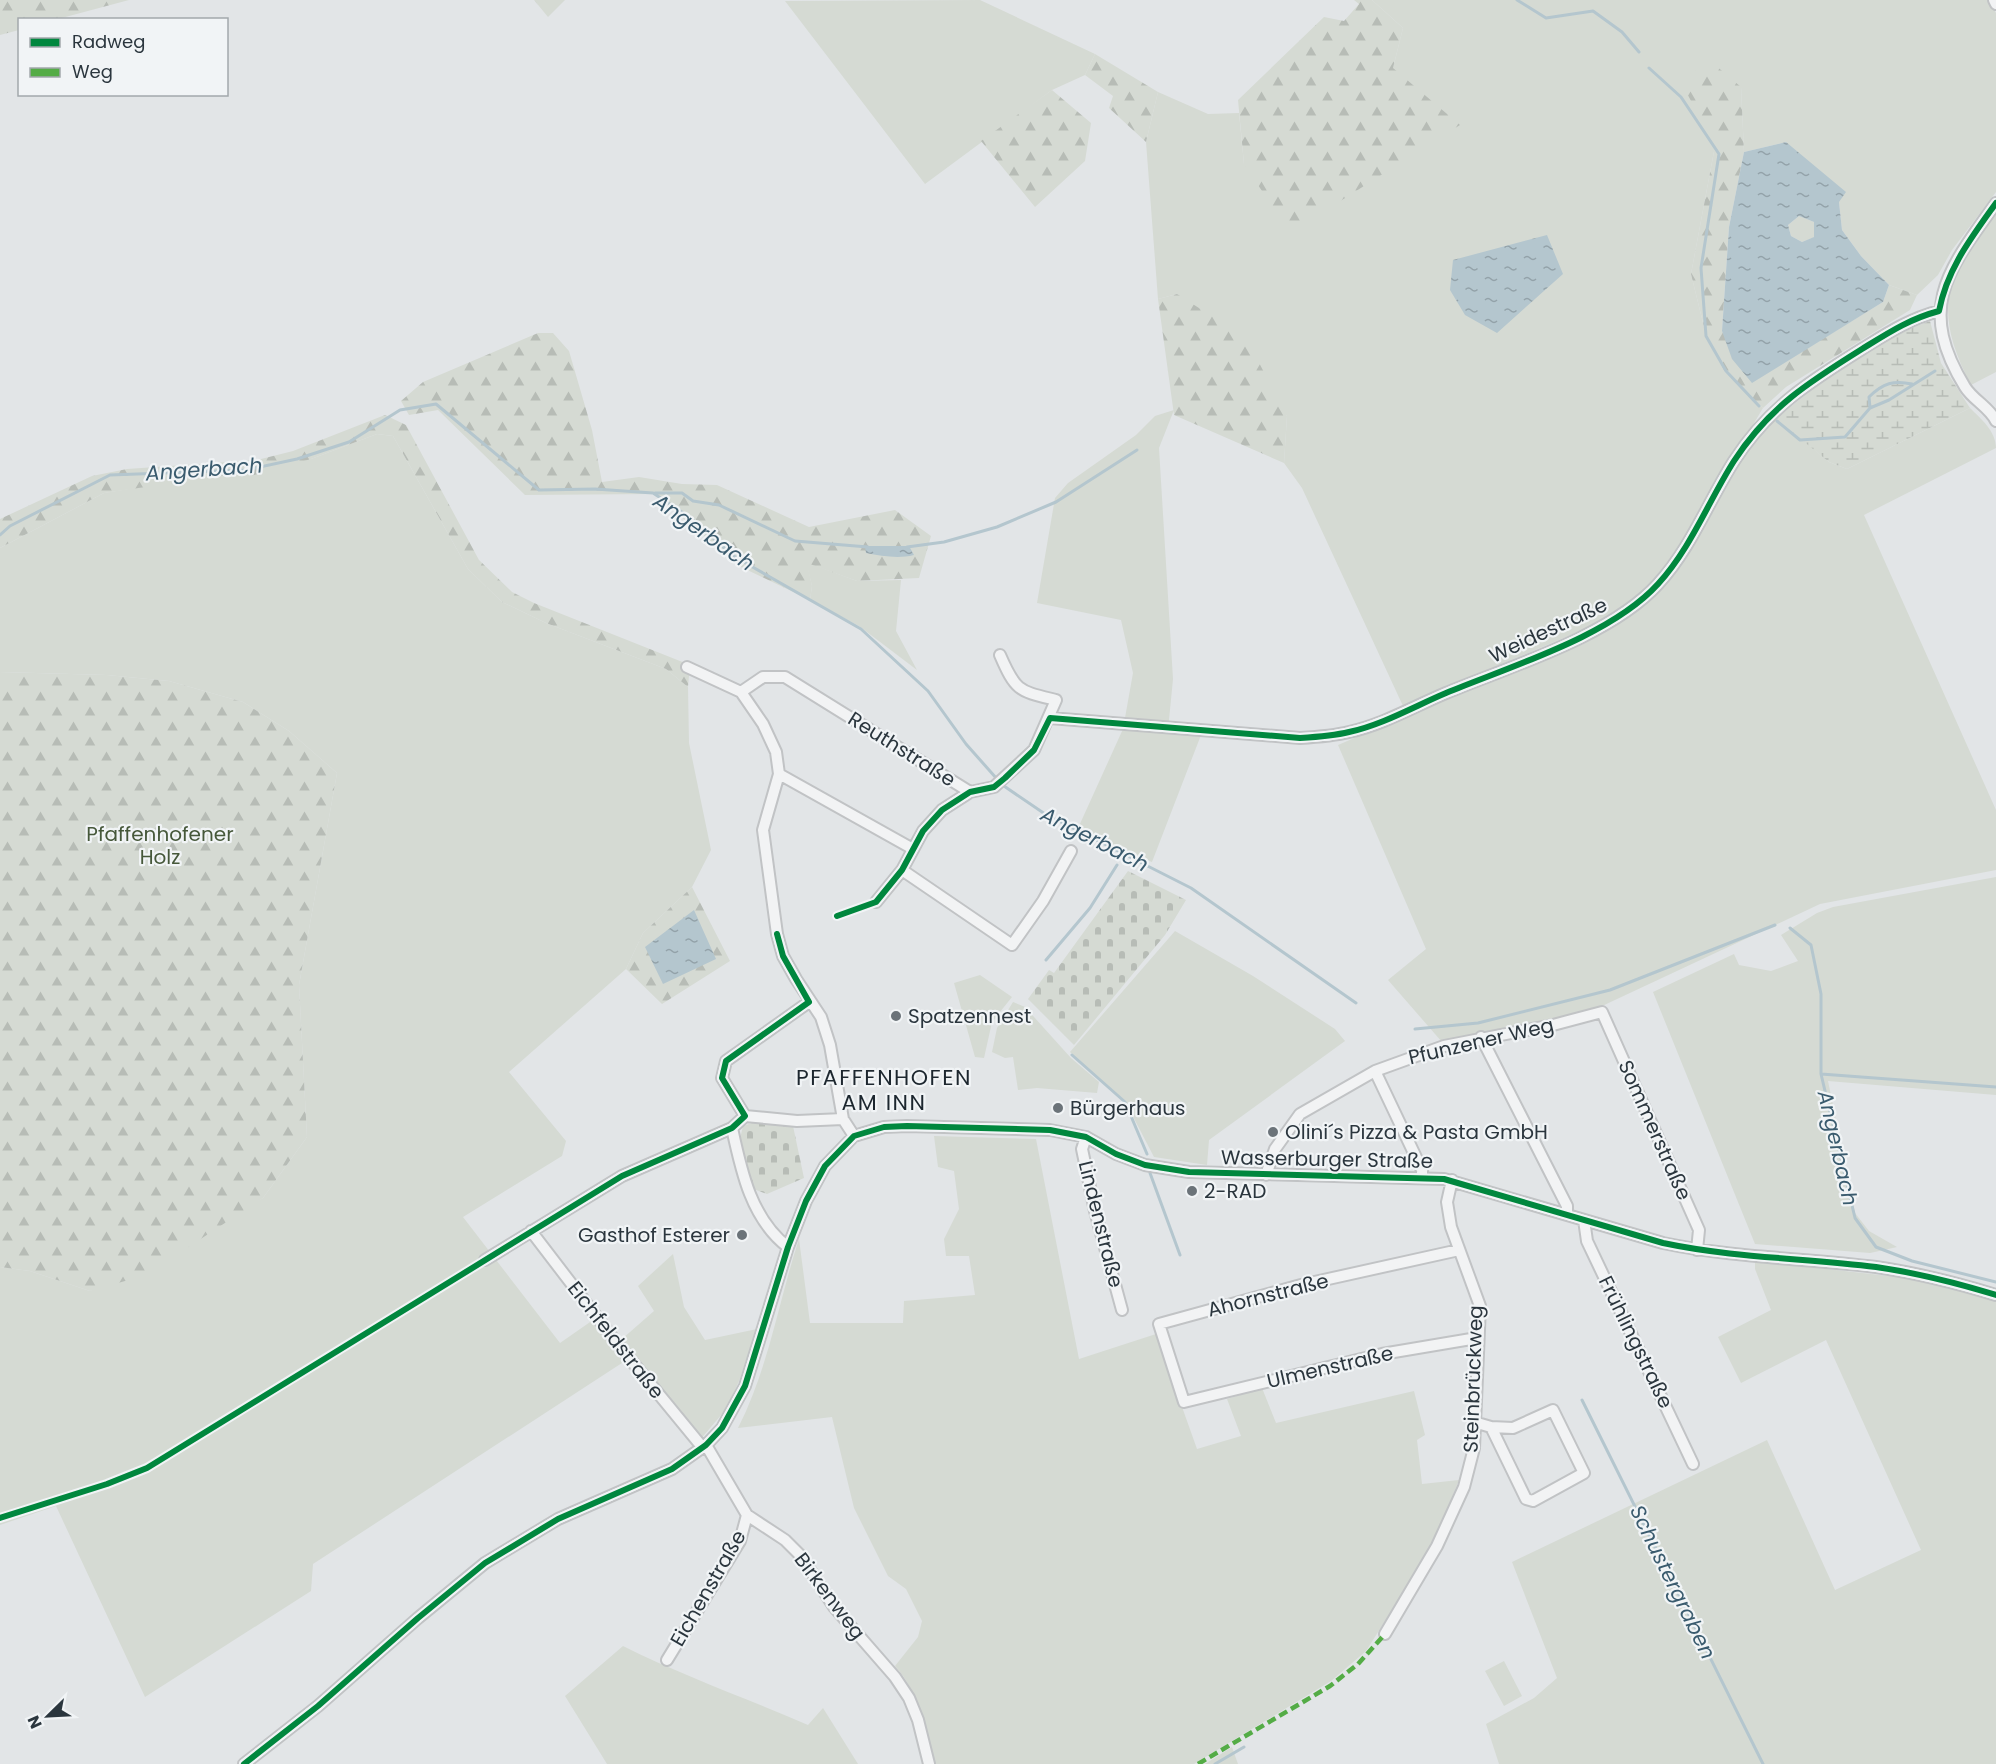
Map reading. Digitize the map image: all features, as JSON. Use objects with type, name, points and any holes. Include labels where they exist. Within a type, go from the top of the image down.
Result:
[{"type":"street","points":[[1994,0],[1996,4]]},
{"type":"street","points":[[1996,203],[1954,264],[1944,286],[1939,311],[1944,343],[1953,366],[1967,390],[1996,418]]},
{"type":"street","name":"Weidestraße","points":[[1050,718],[1300,738],[1329,736],[1366,727],[1575,639],[1638,604],[1678,561],[1734,461],[1762,422],[1778,406],[1804,384],[1912,318],[1939,311]]},
{"type":"street","points":[[1000,655],[1008,675],[1020,691],[1056,700],[1050,718]]},
{"type":"street","points":[[687,667],[741,692],[763,724],[776,752],[779,774],[763,830],[783,956],[808,1002],[821,1017],[830,1046],[843,1119],[854,1136]]},
{"type":"street","name":"Reuthstraße","points":[[741,692],[763,677],[785,677],[970,792],[994,787],[1005,778],[1034,750],[1050,718]]},
{"type":"street","points":[[779,774],[913,849]]},
{"type":"street","points":[[876,902],[902,870],[922,831],[942,810],[970,792]]},
{"type":"street","points":[[902,870],[1012,945],[1043,901],[1071,851]]},
{"type":"street","points":[[745,1116],[722,1078],[726,1061],[808,1002]]},
{"type":"street","name":"Pfunzener Weg","points":[[1266,1175],[1275,1149],[1300,1114],[1374,1071],[1444,1046],[1481,1037],[1553,1025],[1602,1012]]},
{"type":"street","name":"Sommerstraße","points":[[1602,1012],[1700,1230],[1697,1250]]},
{"type":"street","points":[[1481,1037],[1567,1206],[1568,1214]]},
{"type":"street","points":[[1374,1071],[1422,1170],[1422,1176]]},
{"type":"street","points":[[485,1260],[622,1176],[732,1128],[745,1116],[797,1121],[843,1119]]},
{"type":"street","name":"Wasserburger Straße","points":[[243,1764],[318,1706],[418,1618],[485,1563],[558,1519],[672,1469],[705,1446],[722,1428],[745,1386],[788,1247],[806,1201],[825,1166],[854,1136],[884,1127],[1044,1130],[1086,1137],[1116,1154],[1145,1165],[1190,1172],[1422,1176],[1452,1180],[1584,1220],[1697,1250],[1876,1268],[1961,1284],[1996,1295]]},
{"type":"street","points":[[732,1128],[741,1168],[754,1203],[769,1228],[788,1247]]},
{"type":"street","name":"Lindenstraße","points":[[1086,1137],[1082,1149],[1095,1211],[1122,1310]]},
{"type":"street","name":"Steinbrückweg","points":[[1385,1634],[1437,1546],[1460,1499],[1474,1448],[1480,1306],[1467,1265],[1459,1250],[1447,1202],[1452,1180]]},
{"type":"street","name":"Frühlingstraße","points":[[1584,1220],[1587,1241],[1693,1464]]},
{"type":"street","name":"Eichfeldstraße","points":[[531,1231],[616,1342],[705,1446]]},
{"type":"street","name":"Ahornstraße","points":[[1184,1402],[1159,1324],[1301,1285],[1459,1250]]},
{"type":"street","name":"Ulmenstraße","points":[[1184,1402],[1371,1356],[1477,1338]]},
{"type":"street","points":[[1474,1422],[1491,1427],[1513,1428],[1553,1410],[1584,1473],[1533,1501],[1526,1499],[1491,1427]]},
{"type":"street","name":"Birkenweg","points":[[705,1446],[747,1515],[785,1540],[801,1556],[834,1607],[895,1677],[909,1698],[918,1720],[929,1764]]},
{"type":"street","name":"Eichenstraße","points":[[667,1660],[740,1541],[747,1515]]},
{"type":"green space","points":[[0,0],[129,0],[62,18],[18,18],[18,30],[0,35]]},
{"type":"green space","points":[[534,0],[565,0],[548,17]]},
{"type":"green space","points":[[980,0],[1095,54],[1085,75],[1052,90],[925,184],[785,1]]},
{"type":"green space","points":[[1354,0],[1372,0],[1403,28],[1393,68],[1460,125],[1290,233],[1244,164],[1238,100],[1324,17],[1344,21],[1359,4]]},
{"type":"green space","points":[[1372,0],[1989,0],[1996,13],[1996,192],[1952,250],[1938,275],[1917,295],[1889,285],[1861,256],[1842,230],[1839,202],[1786,142],[1744,152],[1741,87],[1715,146],[1691,274],[1706,335],[1725,372],[1763,408],[1670,564],[1638,596],[1601,622],[1403,706],[1302,488],[1284,463],[1287,416],[1177,294],[1158,299],[1146,142],[1158,92],[1208,114],[1239,113],[1244,164],[1393,68],[1403,28]]},
{"type":"green space","points":[[1095,54],[1158,92],[1146,142],[1109,108],[1113,96],[1085,75]]},
{"type":"green space","points":[[1708,59],[1741,87],[1744,152],[1729,227],[1722,331],[1752,382],[1883,302],[1889,285],[1917,295],[1910,310],[1786,387],[1763,408],[1725,372],[1706,335],[1691,274],[1715,146],[1682,84]]},
{"type":"green space","points":[[1052,90],[1091,123],[1085,161],[1035,207],[981,141]]},
{"type":"green space","points":[[1996,215],[1996,372],[1971,385],[1951,336],[1948,315],[1949,295],[1964,257]]},
{"type":"green space","points":[[1799,216],[1814,222],[1815,237],[1802,242],[1791,236],[1788,225]]},
{"type":"green space","points":[[1177,294],[1246,338],[1287,416],[1284,463],[1174,415],[1158,299]]},
{"type":"green space","points":[[1930,321],[1941,363],[1970,408],[1847,469],[1829,462],[1776,419],[1849,363],[1889,339]]},
{"type":"green space","points":[[538,333],[553,333],[569,351],[592,430],[602,482],[639,477],[682,484],[717,485],[809,527],[895,510],[931,536],[919,578],[857,581],[807,563],[812,586],[810,600],[741,567],[654,494],[525,495],[438,410],[409,415],[401,401],[423,382]]},
{"type":"green space","points":[[1970,408],[1991,431],[1996,448],[1864,515],[1996,810],[1996,870],[1820,904],[1600,1007],[1556,1020],[1481,1032],[1442,1042],[1388,980],[1426,949],[1338,745],[1593,636],[1649,601],[1668,580],[1754,436],[1772,414],[1829,462],[1847,469]]},
{"type":"green space","points":[[1174,410],[1159,448],[1173,679],[1168,730],[1201,735],[1152,862],[1123,851],[1079,826],[1123,729],[1133,673],[1121,620],[1037,603],[1055,498],[1068,483],[1136,435],[1155,416]]},
{"type":"green space","points":[[385,415],[406,425],[479,560],[512,592],[534,603],[690,665],[688,687],[666,669],[546,623],[502,602],[468,569],[393,436],[377,434],[311,459],[247,477],[173,483],[104,493],[0,548],[0,519],[92,476],[127,469],[257,460],[293,451]]},
{"type":"green space","points":[[377,434],[393,436],[468,569],[502,602],[546,623],[666,669],[688,687],[689,743],[711,850],[692,887],[643,933],[626,969],[509,1072],[566,1141],[562,1156],[463,1217],[560,1343],[593,1320],[614,1346],[654,1311],[638,1286],[673,1254],[684,1307],[705,1340],[757,1329],[727,1408],[694,1447],[625,1361],[313,1564],[311,1591],[145,1697],[56,1506],[0,1525],[0,1267],[30,1271],[90,1291],[263,1198],[307,1137],[299,985],[337,773],[289,731],[243,702],[169,681],[107,675],[0,672],[0,548],[104,493],[311,459]]},
{"type":"green space","points":[[806,562],[857,581],[901,580],[896,631],[917,670],[859,626],[810,600],[812,586]]},
{"type":"green space","name":"Pfaffenhofener Holz","points":[[0,672],[107,675],[169,681],[243,702],[289,731],[337,773],[299,985],[307,1137],[263,1198],[146,1275],[90,1291],[30,1271],[0,1267]]},
{"type":"green space","points":[[1128,871],[1186,900],[1165,935],[1074,1045],[1028,999],[1049,970],[1054,973]]},
{"type":"green space","points":[[1996,877],[1996,1095],[1828,1081],[1855,1213],[1869,1231],[1897,1247],[1870,1253],[1755,1244],[1653,992],[1734,954],[1739,965],[1771,971],[1798,961],[1781,935],[1817,913],[1833,907]]},
{"type":"green space","points":[[692,887],[730,961],[662,1004],[626,969],[643,933]]},
{"type":"green space","points":[[1175,931],[1253,976],[1335,1029],[1345,1041],[1209,1140],[1207,1165],[1154,1157],[1126,1103],[1070,1052]]},
{"type":"green space","points":[[980,975],[1012,997],[992,1022],[984,1058],[975,1057],[954,983]]},
{"type":"green space","points":[[1013,1002],[1025,1007],[1071,1058],[1099,1082],[1097,1093],[1037,1088],[1018,1090],[1013,1057],[1005,1058],[992,1052],[997,1028]]},
{"type":"green space","points":[[755,1122],[793,1126],[804,1178],[767,1194],[751,1188],[739,1143],[743,1126]]},
{"type":"green space","points":[[934,1136],[1036,1139],[1079,1359],[1156,1334],[1197,1449],[1241,1436],[1227,1399],[1262,1388],[1276,1423],[1414,1391],[1425,1435],[1417,1440],[1422,1484],[1459,1480],[1432,1547],[1366,1651],[1331,1681],[1194,1764],[933,1764],[916,1700],[895,1666],[918,1637],[922,1621],[906,1589],[888,1576],[854,1508],[832,1417],[738,1428],[758,1382],[799,1239],[810,1323],[903,1323],[904,1301],[975,1295],[969,1256],[946,1256],[944,1239],[959,1209],[954,1171],[938,1167]]},
{"type":"green space","points":[[1755,1261],[1916,1279],[1996,1301],[1996,1764],[1499,1764],[1486,1724],[1534,1698],[1557,1678],[1512,1562],[1767,1440],[1835,1590],[1921,1550],[1826,1340],[1741,1383],[1718,1337],[1771,1310],[1755,1269]]},
{"type":"green space","points":[[623,1646],[808,1725],[823,1708],[858,1764],[607,1764],[565,1696]]},
{"type":"green space","points":[[1504,1661],[1522,1696],[1504,1706],[1485,1671]]},
{"type":"green space","points":[[1232,1747],[1238,1764],[1205,1764]]},
{"type":"water","points":[[1786,142],[1846,192],[1839,202],[1842,230],[1861,256],[1889,285],[1883,302],[1752,383],[1732,359],[1722,331],[1729,227],[1744,152]],"holes":[[[1799,216],[1814,222],[1814,237],[1802,242],[1791,236],[1788,225]]]},
{"type":"water","points":[[1547,235],[1563,274],[1497,333],[1465,315],[1450,290],[1453,260]]},
{"type":"water","points":[[865,546],[909,546],[914,555],[896,557],[866,553]]},
{"type":"water","points":[[694,910],[716,959],[663,984],[645,947]]},
{"type":"waterway","points":[[1517,0],[1546,18],[1593,11],[1622,32],[1639,52]]},
{"type":"waterway","points":[[1649,68],[1681,97],[1719,154],[1701,268],[1706,336],[1726,371],[1759,406]]},
{"type":"waterway","points":[[1777,421],[1800,440],[1845,437],[1870,408],[1889,400],[1935,371]]},
{"type":"waterway","points":[[1870,408],[1869,397],[1879,388],[1900,382],[1912,384]]},
{"type":"waterway","name":"Angerbach","points":[[0,535],[10,526],[110,475],[246,470],[297,459],[349,442],[400,410],[436,404],[539,490],[595,489],[653,493],[688,516],[735,557],[861,629],[928,691],[966,744],[997,779]]},
{"type":"waterway","points":[[907,547],[944,542],[997,527],[1056,502],[1137,450]]},
{"type":"waterway","points":[[655,493],[682,493],[693,501],[719,505],[795,541],[868,547]]},
{"type":"waterway","name":"Angerbach","points":[[1001,784],[1045,814],[1191,888],[1356,1003]]},
{"type":"waterway","points":[[1046,960],[1090,908],[1117,865]]},
{"type":"waterway","name":"Angerbach","points":[[1415,1029],[1478,1023],[1610,990],[1775,925]]},
{"type":"waterway","name":"Angerbach","points":[[1790,928],[1811,945],[1821,994],[1821,1074],[1855,1218],[1876,1247],[1912,1261],[1996,1282]]},
{"type":"waterway","points":[[1072,1055],[1125,1102],[1147,1154]]},
{"type":"waterway","points":[[1821,1074],[1996,1087]]},
{"type":"waterway","points":[[1150,1173],[1180,1255]]},
{"type":"waterway","name":"Schustergraben","points":[[1582,1400],[1763,1764]]},
{"type":"waterway","points":[[1215,1764],[1244,1747]]},
{"type":"marked path","points":[[1198,1764],[1330,1686],[1358,1664],[1385,1634]]},
{"type":"cycle path","points":[[837,916],[876,902],[902,870],[923,831],[942,810],[970,792],[994,787],[1005,778],[1034,750],[1050,718],[1300,738],[1337,734],[1386,720],[1446,693],[1559,648],[1614,619],[1638,603],[1670,570],[1690,540],[1734,461],[1761,425],[1791,397],[1843,361],[1908,322],[1939,311],[1954,268],[1969,241],[1996,203]]},
{"type":"cycle path","points":[[0,1518],[107,1484],[147,1468],[622,1176],[732,1128],[745,1116],[722,1078],[726,1061],[809,1002],[783,956],[777,934]]},
{"type":"cycle path","points":[[244,1764],[318,1706],[418,1618],[485,1563],[558,1519],[672,1469],[706,1445],[722,1428],[745,1386],[788,1247],[806,1201],[825,1166],[854,1136],[884,1127],[1050,1130],[1086,1137],[1116,1154],[1145,1165],[1189,1172],[1444,1179],[1663,1243],[1716,1252],[1876,1267],[1907,1272],[1996,1295]]},
{"type":"place","name":"Spatzennest","points":[[896,1016]]},
{"type":"place","name":"Bürgerhaus","points":[[1058,1108]]},
{"type":"place","name":"Olini´s Pizza & Pasta GmbH","points":[[1273,1132]]},
{"type":"place","name":"2-RAD","points":[[1192,1191]]},
{"type":"place","name":"Gasthof Esterer","points":[[742,1235]]},
{"type":"district","name":"PFAFFENHOFEN AM INN","points":[[884,1090]]}]
